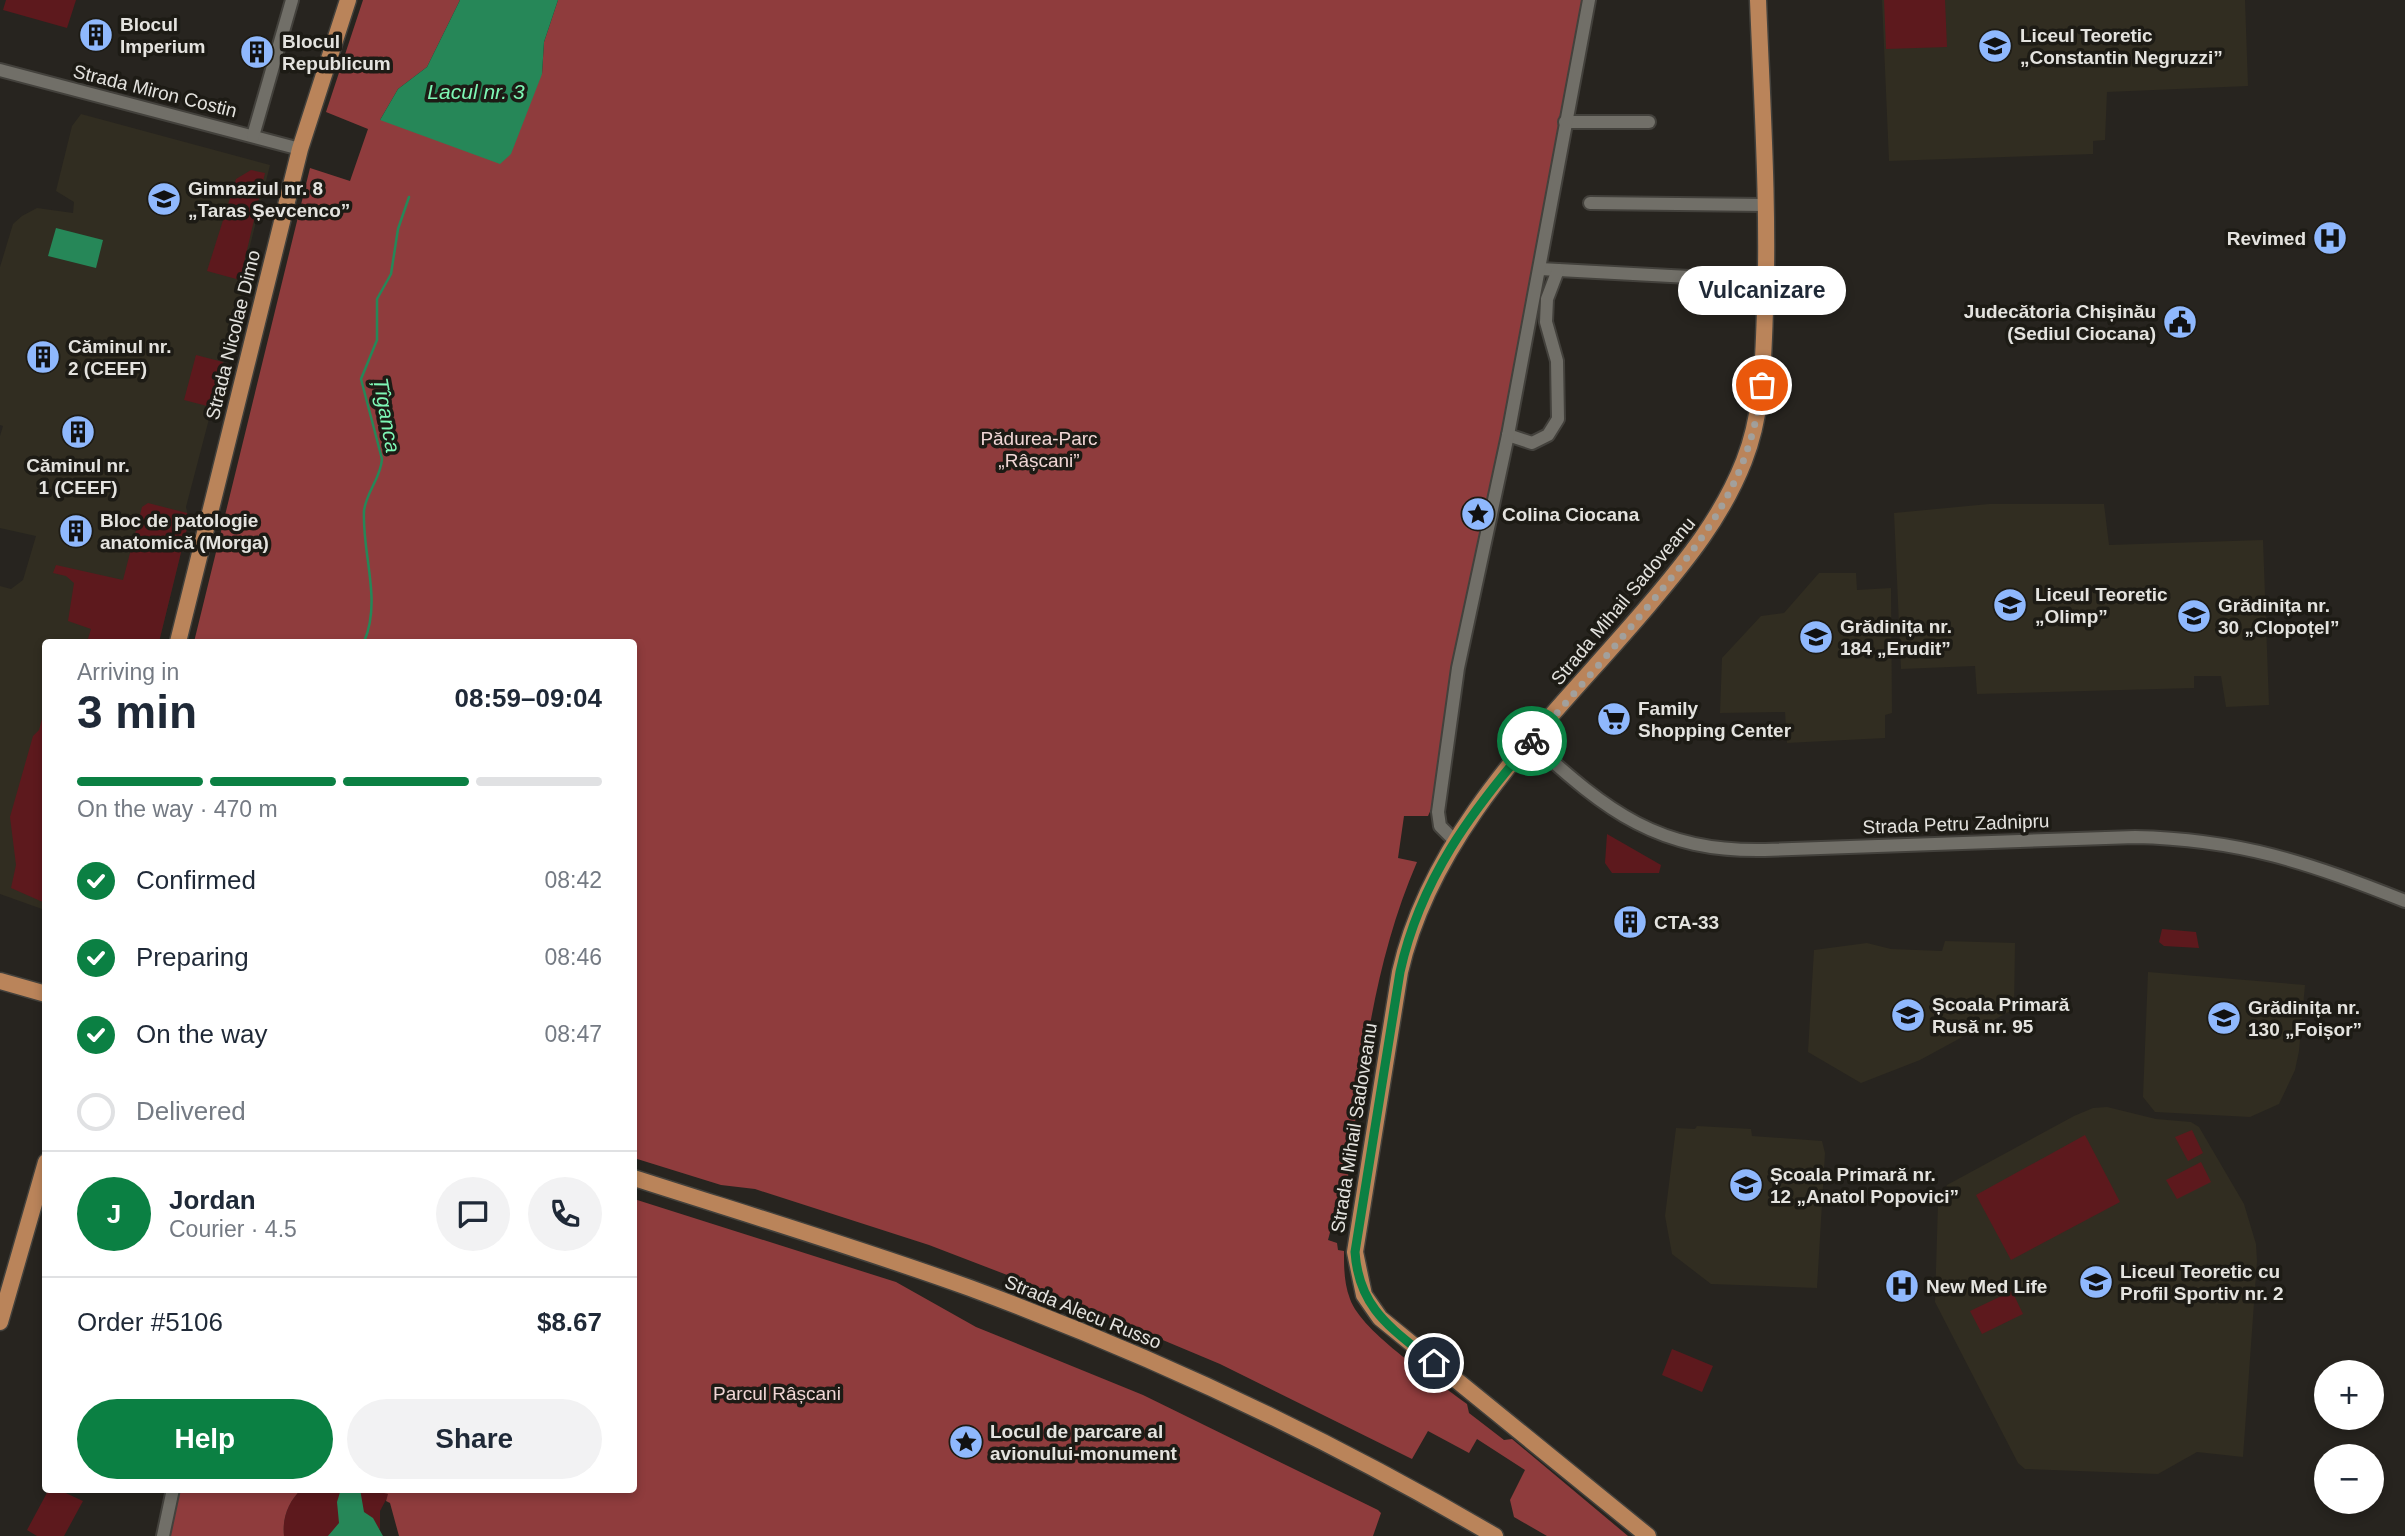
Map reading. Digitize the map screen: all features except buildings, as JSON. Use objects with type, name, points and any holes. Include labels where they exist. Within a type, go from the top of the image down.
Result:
[{"type":"main road","name":"Strada Mihail Sadoveanu","points":[[1648,1536],[1380,1318],[1359,1282],[1355,1252],[1400,972],[1420,906],[1454,839],[1531,741],[1688,559],[1724,504],[1748,449],[1759,408],[1766,275],[1758,0]]},
{"type":"main road","name":"Strada Nicolae Dimo","points":[[179,639],[300,149],[346,1]]},
{"type":"main road","points":[[0,981],[42,993]]},
{"type":"main road","points":[[0,1322],[42,1176]]},
{"type":"main road","name":"Strada Alecu Russo","points":[[637,1179],[888,1260],[1083,1333],[1298,1430],[1495,1536]]},
{"type":"main road","name":"Strada Mihail Sadoveanu","points":[[1629,1519],[1638,1536]]},
{"type":"street","points":[[253,136],[292,0]]},
{"type":"street","points":[[1454,839],[1440,826],[1438,813],[1458,668],[1508,435],[1589,0]]},
{"type":"street","name":"Strada Miron Costin","points":[[0,70],[300,149]]},
{"type":"street","points":[[1565,122],[1649,122]]},
{"type":"street","points":[[1590,203],[1765,205]]},
{"type":"street","points":[[1540,269],[1708,278],[1726,274],[1766,275]]},
{"type":"street","points":[[1508,435],[1532,443],[1548,435],[1558,419],[1558,361],[1546,322],[1547,299],[1558,270]]},
{"type":"street","name":"Strada Petru Zadnipru","points":[[1531,741],[1630,822],[1662,837],[1693,846],[1753,850],[2125,837],[2191,839],[2271,853],[2405,901]]},
{"type":"street","points":[[163,1536],[172,1493]]},
{"type":"shaded area","points":[[6,0],[76,0],[67,28],[3,10]]},
{"type":"shaded area","name":"Liceul Teoretic „Constantin Negruzzi”","points":[[1882,0],[2245,0],[2248,86],[2107,92],[2105,140],[2093,141],[2093,154],[1889,161]]},
{"type":"shaded area","points":[[1884,0],[1945,0],[1947,47],[1886,49]]},
{"type":"shaded area","points":[[81,114],[270,165],[241,282],[243,289],[186,507],[189,520],[160,639],[42,639],[42,909],[0,894],[0,586],[11,589],[23,580],[36,536],[0,528],[0,436],[3,426],[0,425],[0,267],[13,224],[22,216],[37,208],[73,213],[74,202],[56,191],[72,126]]},
{"type":"shaded area","points":[[251,170],[265,173],[240,280],[207,271],[236,179]]},
{"type":"shaded area","points":[[196,355],[223,362],[211,407],[184,400]]},
{"type":"shaded area","points":[[148,503],[187,513],[189,520],[160,639],[88,639],[91,629],[68,621],[74,583],[66,576],[53,573],[56,565],[123,580],[142,507]]},
{"type":"shaded area","name":"Liceul Teoretic „Olimp”","points":[[1989,504],[2104,504],[2109,545],[2263,540],[2269,705],[2226,707],[2221,676],[2194,676],[2194,688],[1977,694],[1975,666],[1901,669],[1894,513]]},
{"type":"shaded area","name":"Grădinița nr. 184 „Erudit”","points":[[1819,573],[1856,573],[1857,590],[1891,588],[1892,713],[1885,715],[1885,738],[1787,743],[1785,712],[1720,713],[1722,658],[1761,616],[1784,613]]},
{"type":"shaded area","points":[[42,719],[42,901],[11,888],[16,865],[10,817],[33,736],[39,730]]},
{"type":"shaded area","points":[[1607,834],[1661,865],[1659,873],[1612,873],[1605,863]]},
{"type":"shaded area","points":[[2162,929],[2196,932],[2199,948],[2164,946],[2159,942]]},
{"type":"shaded area","name":"Școala Primară Rusă nr. 95","points":[[1945,941],[2015,943],[2014,1009],[1920,1060],[1861,1083],[1808,1052],[1814,950],[1867,943],[1891,949],[1942,951]]},
{"type":"shaded area","name":"Grădinița nr. 130 „Foișor”","points":[[2148,972],[2305,985],[2295,1070],[2279,1104],[2250,1117],[2155,1112],[2143,1097]]},
{"type":"shaded area","name":"Liceul Teoretic cu Profil Sportiv nr. 2","points":[[2107,1107],[2156,1119],[2191,1122],[2199,1127],[2244,1204],[2256,1244],[2257,1261],[2243,1457],[2197,1452],[2158,1474],[2025,1469],[2018,1463],[1935,1302],[1938,1204],[1947,1185],[2074,1116],[2093,1108]]},
{"type":"shaded area","name":"Școala Primară nr. 12 „Anatol Popovici”","points":[[1697,1126],[1751,1129],[1752,1136],[1822,1141],[1825,1153],[1817,1288],[1711,1284],[1672,1254],[1665,1216],[1676,1128],[1695,1129]]},
{"type":"shaded area","points":[[2192,1130],[2203,1153],[2188,1161],[2175,1137]]},
{"type":"shaded area","points":[[2085,1135],[2120,1202],[2011,1260],[1976,1195]]},
{"type":"shaded area","points":[[2201,1162],[2211,1182],[2177,1199],[2166,1180]]},
{"type":"shaded area","points":[[2012,1291],[2023,1314],[1982,1334],[1970,1311]]},
{"type":"shaded area","points":[[1672,1349],[1713,1366],[1702,1392],[1662,1375]]},
{"type":"shaded area","points":[[47,1493],[66,1493],[83,1501],[64,1536],[37,1536],[27,1530]]},
{"type":"shaded area","points":[[298,1493],[389,1494],[380,1511],[380,1529],[365,1536],[284,1536],[284,1523],[293,1499]]},
{"type":"green space","name":"Pădurea-Parc „Râșcani”","points":[[363,0],[460,0],[427,67],[398,89],[380,120],[542,74],[544,42],[558,0],[1585,0],[1500,442],[1452,674],[1432,807],[1428,816],[1404,816],[1398,858],[1417,862],[1400,905],[1376,993],[1360,1084],[1342,1222],[1333,1221],[1328,1240],[1337,1243],[1338,1250],[1344,1251],[1345,1281],[1350,1299],[1369,1327],[1402,1356],[1467,1404],[1469,1413],[1504,1440],[1512,1439],[1628,1536],[1547,1536],[1514,1517],[1510,1500],[1525,1470],[1477,1439],[1469,1453],[1428,1431],[1412,1459],[1220,1364],[1015,1278],[929,1245],[755,1189],[721,1185],[637,1159],[637,639],[195,639],[310,168],[350,181],[368,129],[326,112]]},
{"type":"green space","name":"Parcul Râșcani","points":[[637,1200],[896,1282],[976,1327],[1143,1395],[1381,1513],[1373,1536],[399,1536],[390,1503],[386,1501],[388,1494],[384,1493],[637,1493]]},
{"type":"green space","points":[[178,1493],[298,1493],[287,1511],[284,1536],[170,1536]]},
{"type":"water","name":"Lacul nr. 3","points":[[460,0],[558,0],[544,42],[542,74],[511,154],[500,164],[380,120],[398,89],[427,67]]},
{"type":"water","points":[[56,228],[103,240],[96,268],[48,256]]},
{"type":"water","points":[[340,1493],[361,1493],[364,1512],[373,1518],[383,1536],[328,1536],[339,1523],[337,1502]]},
{"type":"waterway","name":"Țîganca","points":[[365,639],[369,626],[371,594],[364,511],[382,459],[361,379],[377,340],[377,299],[391,274],[398,229],[409,197]]},
{"type":"way so far","points":[[1532,741],[1615,646],[1704,537],[1724,504],[1743,463],[1756,423],[1762,385]]},
{"type":"place","name":"Blocul Imperium","points":[[96,35]]},
{"type":"place","name":"Liceul Teoretic „Constantin Negruzzi”","points":[[1995,46]]},
{"type":"place","name":"Blocul Republicum","points":[[257,52]]},
{"type":"place","name":"Gimnaziul nr. 8 „Taras Șevcenco”","points":[[164,199]]},
{"type":"place","name":"Revimed","points":[[2330,238]]},
{"type":"place","name":"Judecătoria Chișinău (Sediul Ciocana)","points":[[2180,322]]},
{"type":"place","name":"Căminul nr. 2 (CEEF)","points":[[43,357]]},
{"type":"place","name":"Vulcanizare","points":[[1762,385]]},
{"type":"place","name":"Căminul nr. 1 (CEEF)","points":[[78,432]]},
{"type":"place","name":"Colina Ciocana","points":[[1478,514]]},
{"type":"place","name":"Bloc de patologie anatomică (Morga)","points":[[76,531]]},
{"type":"place","name":"Liceul Teoretic „Olimp”","points":[[2010,605]]},
{"type":"place","name":"Grădinița nr. 30 „Clopoțel”","points":[[2194,616]]},
{"type":"place","name":"Grădinița nr. 184 „Erudit”","points":[[1816,637]]},
{"type":"place","name":"Family Shopping Center","points":[[1614,719]]},
{"type":"place","name":"CTA-33","points":[[1630,922]]},
{"type":"place","name":"Școala Primară Rusă nr. 95","points":[[1908,1015]]},
{"type":"place","name":"Grădinița nr. 130 „Foișor”","points":[[2224,1018]]},
{"type":"place","name":"Școala Primară nr. 12 „Anatol Popovici”","points":[[1746,1185]]},
{"type":"place","name":"Liceul Teoretic cu Profil Sportiv nr. 2","points":[[2096,1282]]},
{"type":"place","name":"New Med Life","points":[[1902,1286]]},
{"type":"place","name":"Locul de parcare al avionului-monument","points":[[966,1442]]},
{"type":"route","points":[[1434,1363],[1380,1318],[1370,1306],[1359,1282],[1355,1252],[1400,972],[1411,929],[1433,878],[1454,839],[1532,741]]}]
